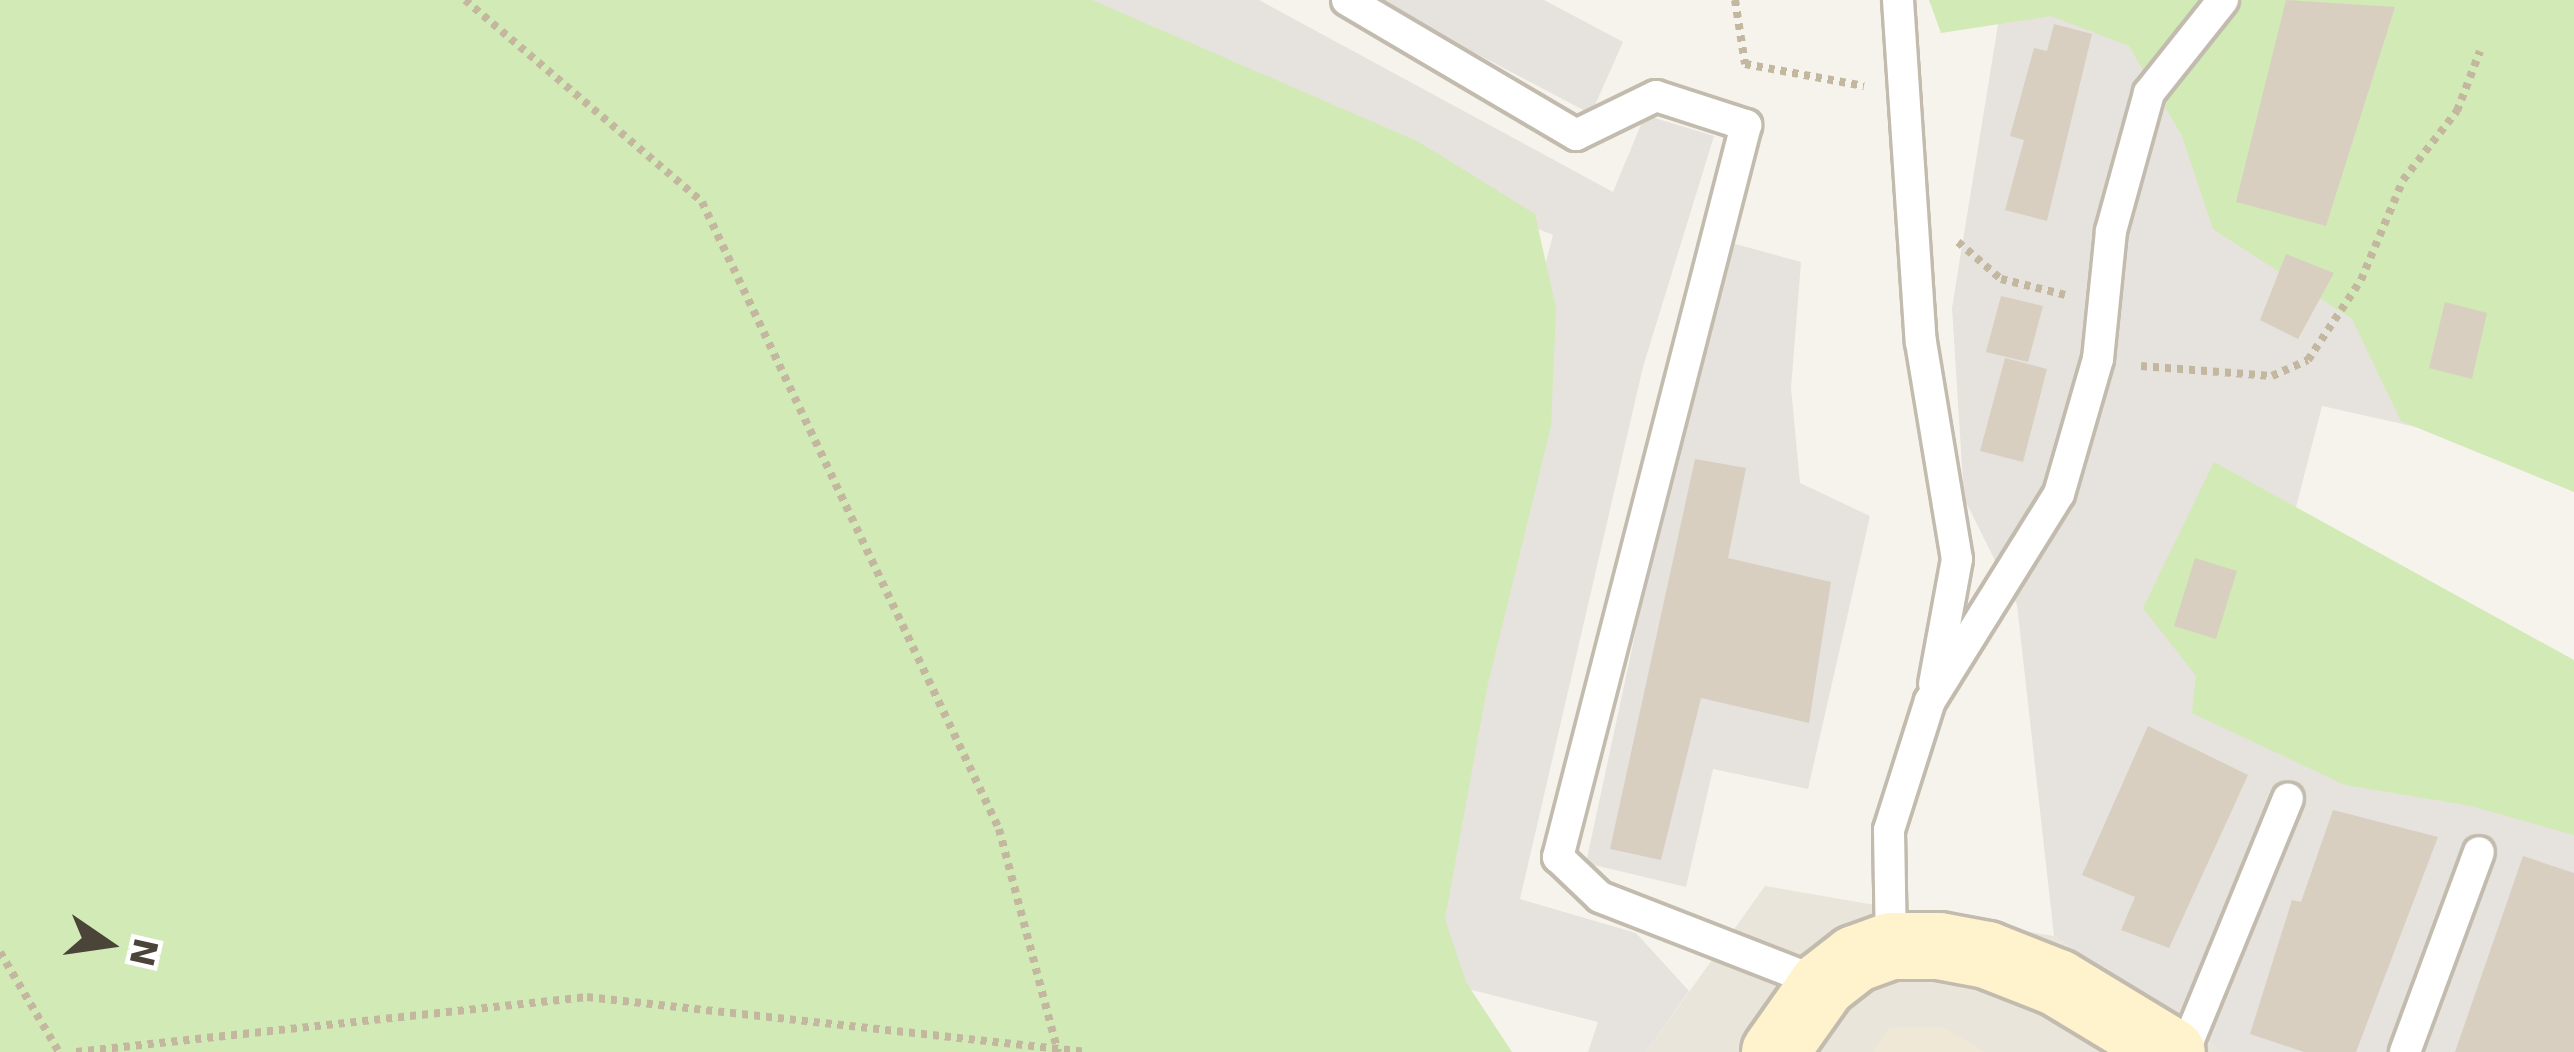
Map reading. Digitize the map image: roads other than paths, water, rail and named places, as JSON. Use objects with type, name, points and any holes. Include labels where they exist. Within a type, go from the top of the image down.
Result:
[{"type":"street","points":[[1775,1052],[1823,984],[1855,959],[1915,946],[1988,955],[2058,983],[2172,1052]]},
{"type":"lane","points":[[1347,0],[1576,134],[1656,97],[1746,125],[1558,857],[1600,897],[1823,984]]},
{"type":"lane","points":[[1898,0],[1900,93],[1921,342],[1958,559],[1930,701],[1889,830],[1915,946]]},
{"type":"lane","points":[[1930,701],[2059,494],[2098,359],[2108,268],[2149,93],[2223,0]]},
{"type":"lane","points":[[2184,1052],[2288,798]]},
{"type":"lane","points":[[2405,1052],[2479,852]]}]
